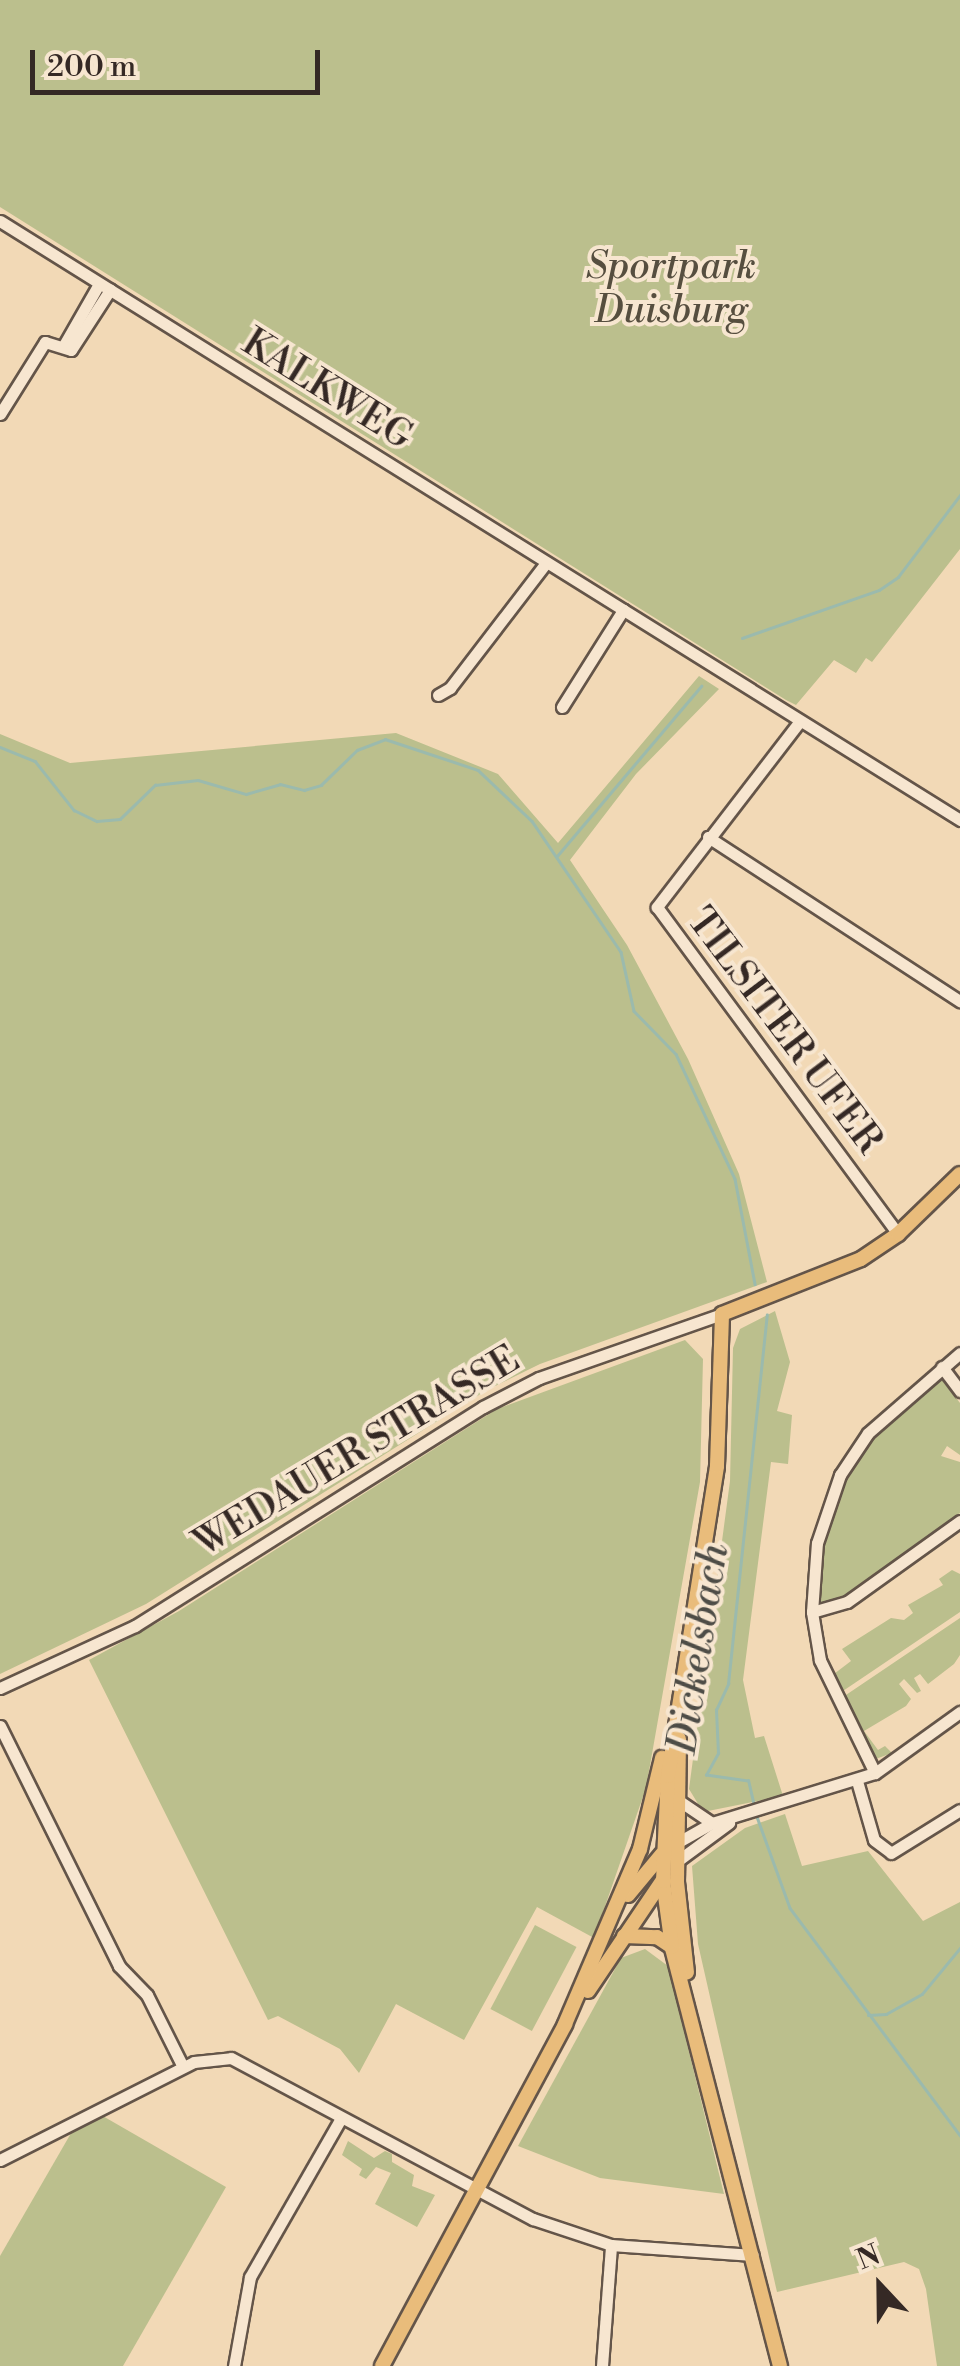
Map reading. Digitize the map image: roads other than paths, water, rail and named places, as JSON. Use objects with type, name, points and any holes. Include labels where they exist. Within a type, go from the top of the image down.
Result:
[{"type":"main road","name":"WEDAUER STRASSE","points":[[722,1314],[861,1258],[898,1234],[960,1174]]},
{"type":"main road","points":[[722,1314],[717,1466],[676,1710],[662,1881],[672,1947],[692,2008],[780,2366]]},
{"type":"main road","points":[[676,1710],[676,1862],[692,2008]]},
{"type":"main road","points":[[382,2366],[565,2024],[617,1910],[676,1710]]},
{"type":"main road","points":[[617,1910],[662,1854]]},
{"type":"main road","points":[[565,2024],[676,1862]]},
{"type":"main road","points":[[624,1936],[657,1937],[672,1947]]},
{"type":"street","name":"KALKWEG","points":[[0,221],[960,820]]},
{"type":"street","points":[[0,414],[45,342],[68,347],[104,287]]},
{"type":"street","points":[[438,695],[450,688],[546,563]]},
{"type":"street","points":[[562,707],[623,610]]},
{"type":"street","name":"TILSITER UFER","points":[[800,722],[658,902],[659,916],[898,1234]]},
{"type":"street","points":[[708,837],[960,1002]]},
{"type":"street","name":"WEDAUER STRASSE","points":[[0,1688],[135,1626],[497,1400],[587,1360],[722,1314]]},
{"type":"street","points":[[874,1773],[833,1699],[812,1612],[817,1543],[840,1475],[888,1411],[960,1353]]},
{"type":"street","points":[[942,1367],[960,1391]]},
{"type":"street","points":[[812,1612],[847,1602],[960,1521]]},
{"type":"street","points":[[662,1854],[712,1823],[738,1819],[874,1773],[960,1712]]},
{"type":"street","points":[[0,1726],[119,1966],[147,1996],[183,2067]]},
{"type":"street","points":[[857,1781],[874,1840],[891,1853],[960,1810]]},
{"type":"street","points":[[678,1800],[712,1823]]},
{"type":"street","points":[[676,1862],[738,1819]]},
{"type":"street","points":[[0,2160],[183,2067],[232,2058],[477,2193],[611,2245],[753,2256]]},
{"type":"street","points":[[234,2366],[250,2277],[341,2118]]},
{"type":"street","points":[[602,2366],[611,2245]]},
{"type":"waterway","points":[[742,638],[879,590],[898,577],[960,495]]},
{"type":"waterway","points":[[557,856],[701,686]]},
{"type":"waterway","name":"Dickelsbach","points":[[0,747],[35,761],[74,810],[97,821],[120,819],[155,785],[198,780],[246,794],[280,784],[304,790],[321,785],[357,750],[385,739],[478,770],[532,821],[621,952],[634,1011],[676,1054],[735,1179],[755,1284]]},
{"type":"waterway","name":"Dickelsbach","points":[[754,1806],[748,1781],[706,1775],[718,1753],[716,1710],[728,1684],[767,1315]]},
{"type":"waterway","name":"Dickelsbach","points":[[756,1814],[790,1908],[960,2135]]},
{"type":"waterway","points":[[868,2015],[886,2014],[922,1994],[960,1948]]},
{"type":"park label","name":"Sportpark Duisburg","points":[[671,288]]}]
